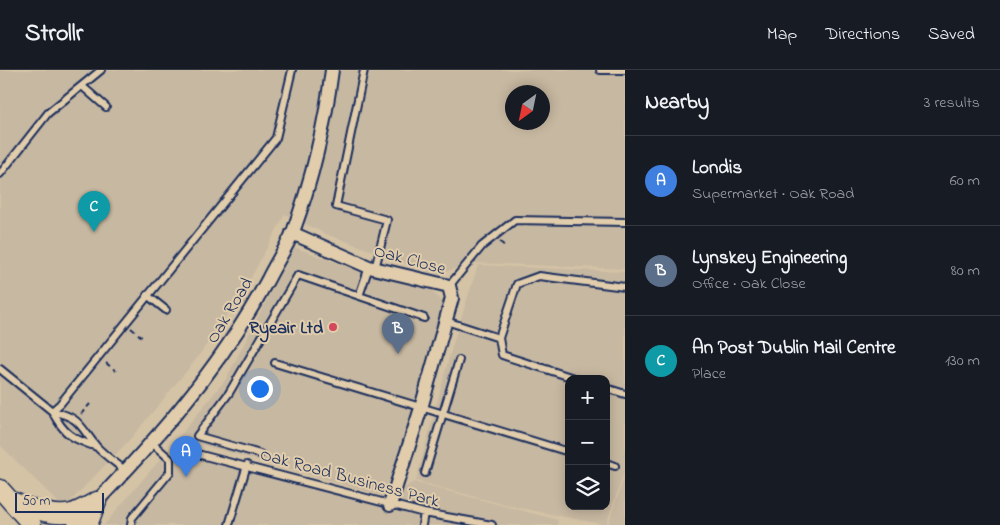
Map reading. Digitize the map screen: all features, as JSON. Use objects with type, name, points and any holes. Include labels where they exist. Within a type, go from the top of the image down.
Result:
[{"type":"main road","points":[[5,495],[34,509],[60,514],[72,513],[97,501]]},
{"type":"main road","points":[[5,495],[19,525]]},
{"type":"main road","points":[[5,495],[32,525]]},
{"type":"main road","points":[[88,525],[97,501]]},
{"type":"street","name":"Oak Road","points":[[74,525],[152,443],[204,381],[246,320],[292,233],[325,125],[332,70]]},
{"type":"street","name":"Oak Close","points":[[292,233],[372,268],[449,286],[452,298],[446,322],[422,408],[390,505]]},
{"type":"lane","points":[[0,174],[48,112],[101,70]]},
{"type":"lane","points":[[52,412],[276,138],[292,70]]},
{"type":"lane","points":[[359,296],[372,268],[387,220],[336,206],[364,70]]},
{"type":"lane","points":[[600,70],[625,70]]},
{"type":"lane","points":[[82,86],[106,108]]},
{"type":"lane","points":[[449,286],[482,246],[516,220],[625,222]]},
{"type":"lane","points":[[260,454],[197,436],[229,393],[298,275],[424,318]]},
{"type":"lane","points":[[565,375],[502,355],[499,338],[517,284],[539,276],[625,287]]},
{"type":"lane","points":[[148,295],[166,310]]},
{"type":"lane","points":[[446,322],[499,338]]},
{"type":"lane","points":[[426,473],[459,360]]},
{"type":"lane","points":[[275,363],[565,451]]},
{"type":"lane","points":[[0,369],[52,412],[60,428],[74,439],[97,447]]},
{"type":"lane","points":[[610,389],[625,394]]},
{"type":"lane","points":[[52,412],[70,416],[76,420],[84,427],[97,447],[126,471]]},
{"type":"lane","points":[[132,525],[132,518],[170,472],[170,459],[152,443]]},
{"type":"lane","name":"Oak Road Business Park","points":[[201,455],[247,465],[390,505],[492,525]]},
{"type":"lane","points":[[610,464],[615,466]]},
{"type":"lane","points":[[229,525],[247,465]]},
{"type":"lane","points":[[422,525],[424,513]]},
{"type":"path","points":[[125,323],[143,338]]},
{"type":"path","points":[[98,357],[116,371]]},
{"type":"path","points":[[76,420],[90,404]]},
{"type":"shaded area","points":[[0,70],[625,70],[625,269],[476,263],[436,274],[326,234],[285,214],[247,285],[198,357],[132,437],[64,508],[0,445]]},
{"type":"shaded area","points":[[294,247],[362,272],[430,289],[444,303],[387,497],[178,438],[226,379]]},
{"type":"shaded area","points":[[478,265],[625,272],[625,470],[606,525],[510,506],[416,481],[452,347]]},
{"type":"shaded area","points":[[175,442],[387,501],[413,482],[558,520],[557,525],[104,525]]},
{"type":"shaded area","points":[[625,475],[625,525],[608,525]]},
{"type":"place","name":"An Post Dublin Mail Centre","points":[[94,232]]},
{"type":"place","name":"Ryeair Ltd","points":[[333,327]]},
{"type":"place","name":"Lynskey Engineering","points":[[398,354]]},
{"type":"place","name":"Londis","points":[[186,477]]}]
